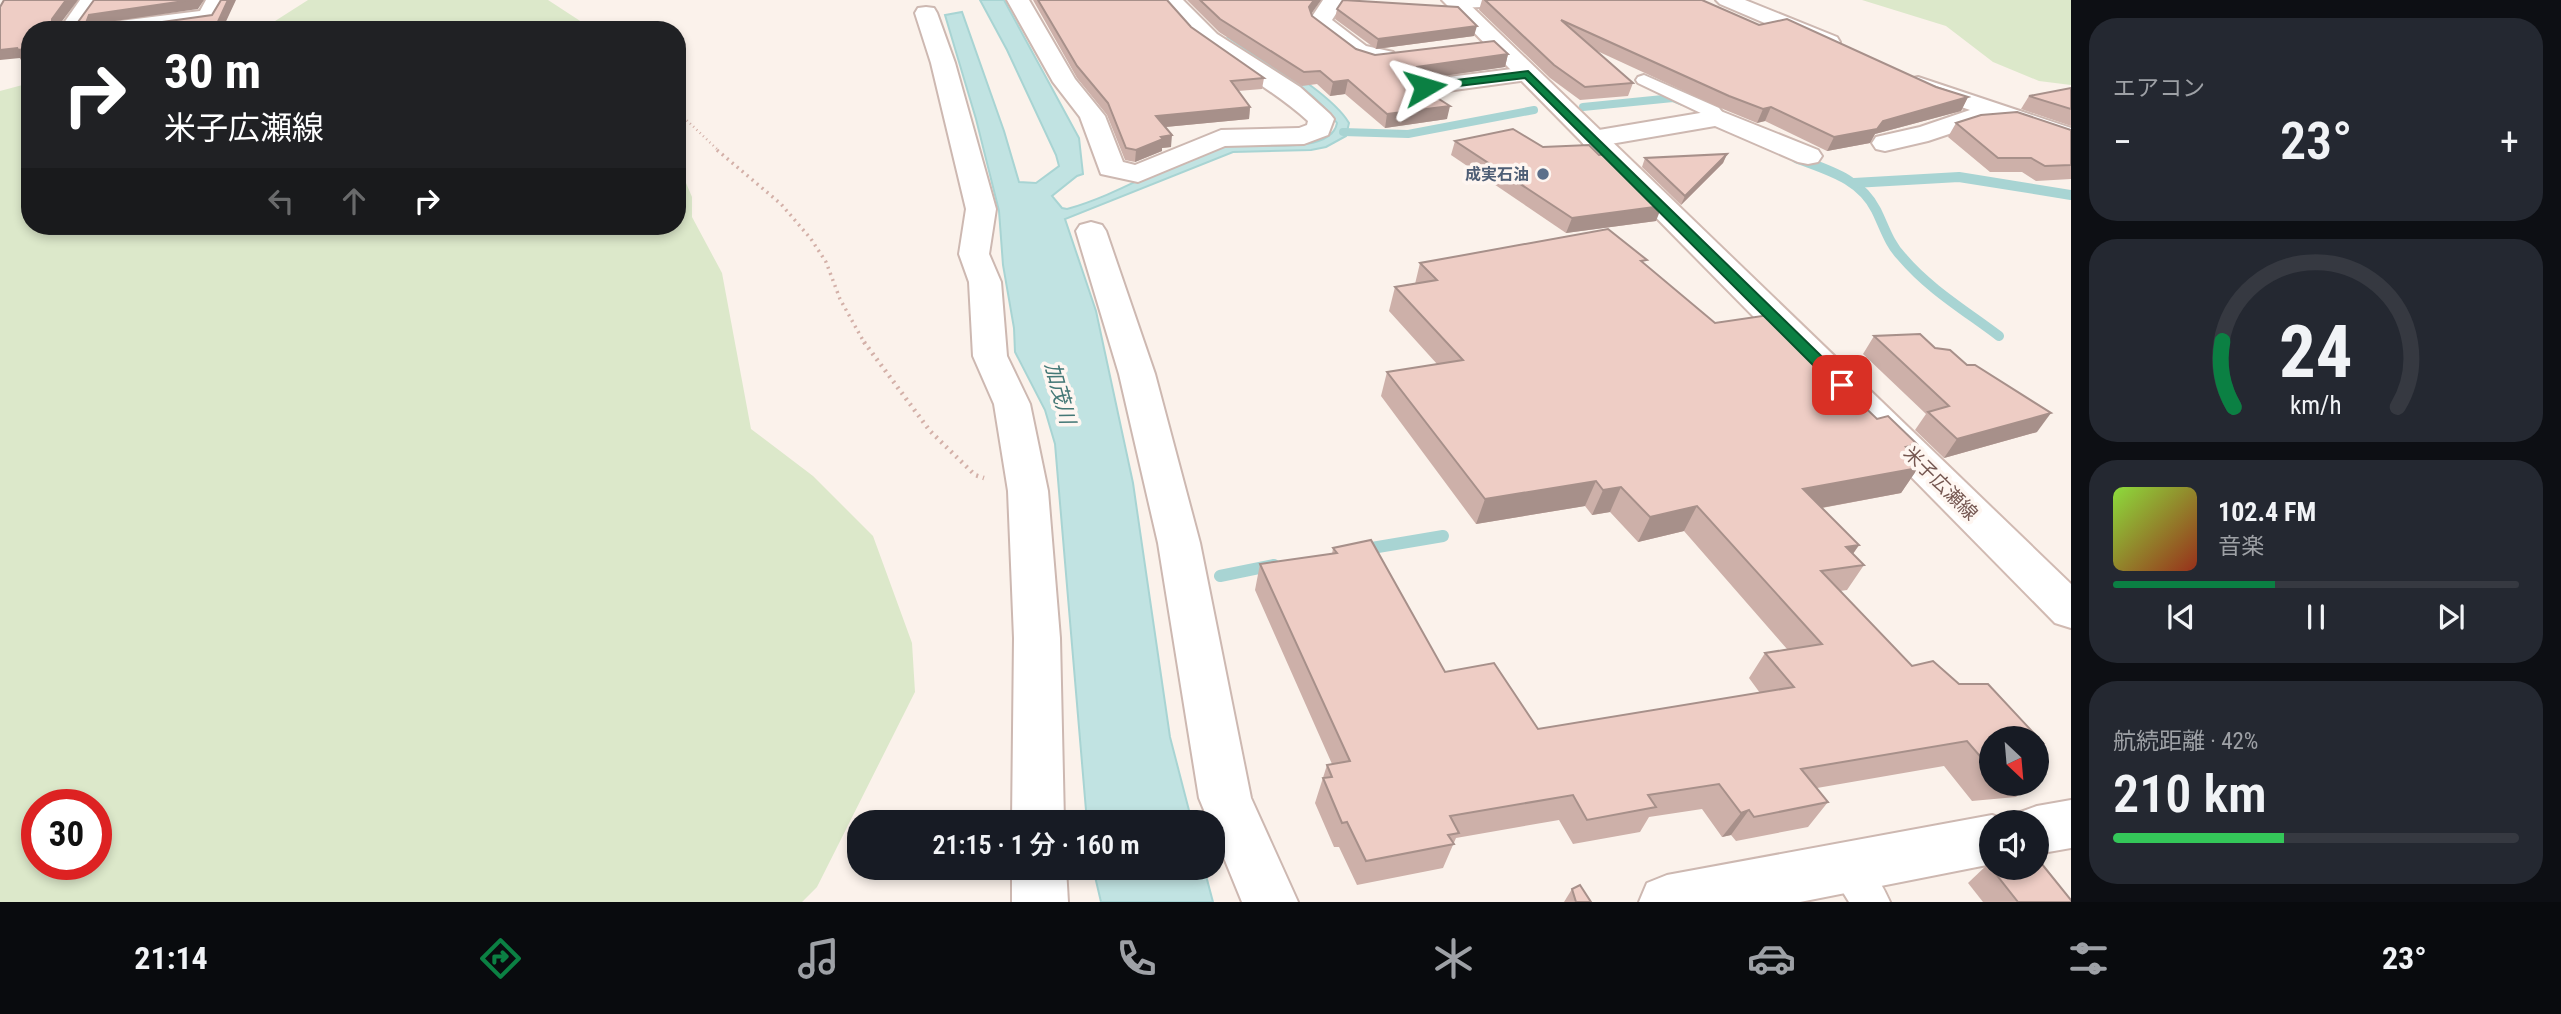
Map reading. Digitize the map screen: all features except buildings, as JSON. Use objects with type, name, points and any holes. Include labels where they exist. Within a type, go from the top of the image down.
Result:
[{"type":"street","points":[[76,21],[91,0]]},
{"type":"street","points":[[176,21],[208,17],[217,0]]},
{"type":"street","points":[[1018,0],[1065,82],[1092,116],[1111,168],[1138,174],[1221,138],[1304,136],[1319,129],[1321,119],[1291,92],[1209,39],[1171,0]]},
{"type":"street","points":[[1360,2],[1335,0],[1320,20],[1363,55],[1373,59],[1408,54]]},
{"type":"street","points":[[1452,5],[1510,0]]},
{"type":"street","points":[[1727,0],[1805,30],[1854,54]]},
{"type":"street","name":"米子広瀬線","points":[[1452,5],[1484,45],[1528,74],[2071,611]]},
{"type":"street","points":[[920,16],[943,63],[981,209],[974,254],[985,282],[990,356],[1012,404],[1028,491],[1037,638],[1038,810]]},
{"type":"street","points":[[1891,72],[1939,93],[2039,124],[2071,137]]},
{"type":"street","points":[[1425,87],[1528,74]]},
{"type":"street","points":[[1885,143],[1928,133],[1970,118],[2013,116]]},
{"type":"street","points":[[1593,139],[1718,118],[1808,156]]},
{"type":"street","points":[[2039,124],[2071,123]]},
{"type":"street","points":[[1091,231],[1137,374],[1179,543],[1224,798],[1270,902]]},
{"type":"street","points":[[2049,828],[2071,824]]},
{"type":"street","points":[[1667,902],[1859,885],[1979,843]]},
{"type":"street","points":[[1040,880],[1041,902]]},
{"type":"lane","points":[[1644,80],[1713,112],[1718,118]]},
{"type":"path","points":[[686,120],[726,158],[781,204],[811,239],[826,262],[840,299],[868,348],[930,431],[975,475],[1028,491]]},
{"type":"green space","points":[[308,0],[548,0],[580,21],[275,21]]},
{"type":"green space","points":[[1862,0],[2071,0],[2071,85],[2039,81],[1993,62],[1946,26]]},
{"type":"green space","points":[[21,85],[21,235],[686,235],[686,183],[692,197],[692,217],[722,273],[751,429],[813,476],[873,536],[912,643],[915,692],[856,810],[847,810],[847,827],[817,887],[802,902],[0,902],[0,91]]},
{"type":"water","name":"加茂川","points":[[980,0],[1004,0],[1079,138],[1083,174],[1052,196],[1062,208],[1067,209],[1098,198],[1213,147],[1304,144],[1320,141],[1331,134],[1337,123],[1327,110],[1287,76],[1229,38],[1239,38],[1299,77],[1329,100],[1349,123],[1346,136],[1326,147],[1311,150],[1233,152],[1065,219],[1096,311],[1133,483],[1170,737],[1189,810],[1086,810],[1055,444],[1045,410],[1015,352],[1014,328],[1003,265],[999,211],[976,119],[945,15],[962,12],[1019,182],[1036,183],[1059,166],[1007,50]]},
{"type":"water","points":[[1096,880],[1207,880],[1213,902],[1101,902]]},
{"type":"waterway","points":[[1583,107],[1673,98],[1683,102]]},
{"type":"waterway","points":[[1343,132],[1408,134],[1534,110]]},
{"type":"waterway","points":[[1796,158],[1842,176],[1861,190],[1876,210],[1897,252],[1913,269],[1999,336]]},
{"type":"waterway","points":[[1854,183],[1959,177],[2071,195]]},
{"type":"waterway","points":[[1360,550],[1443,536]]},
{"type":"waterway","points":[[1220,576],[1274,565]]},
{"type":"place","name":"成実石油","points":[[1543,174]]},
{"type":"route","points":[[1425,87],[1528,74],[1842,385]]}]
